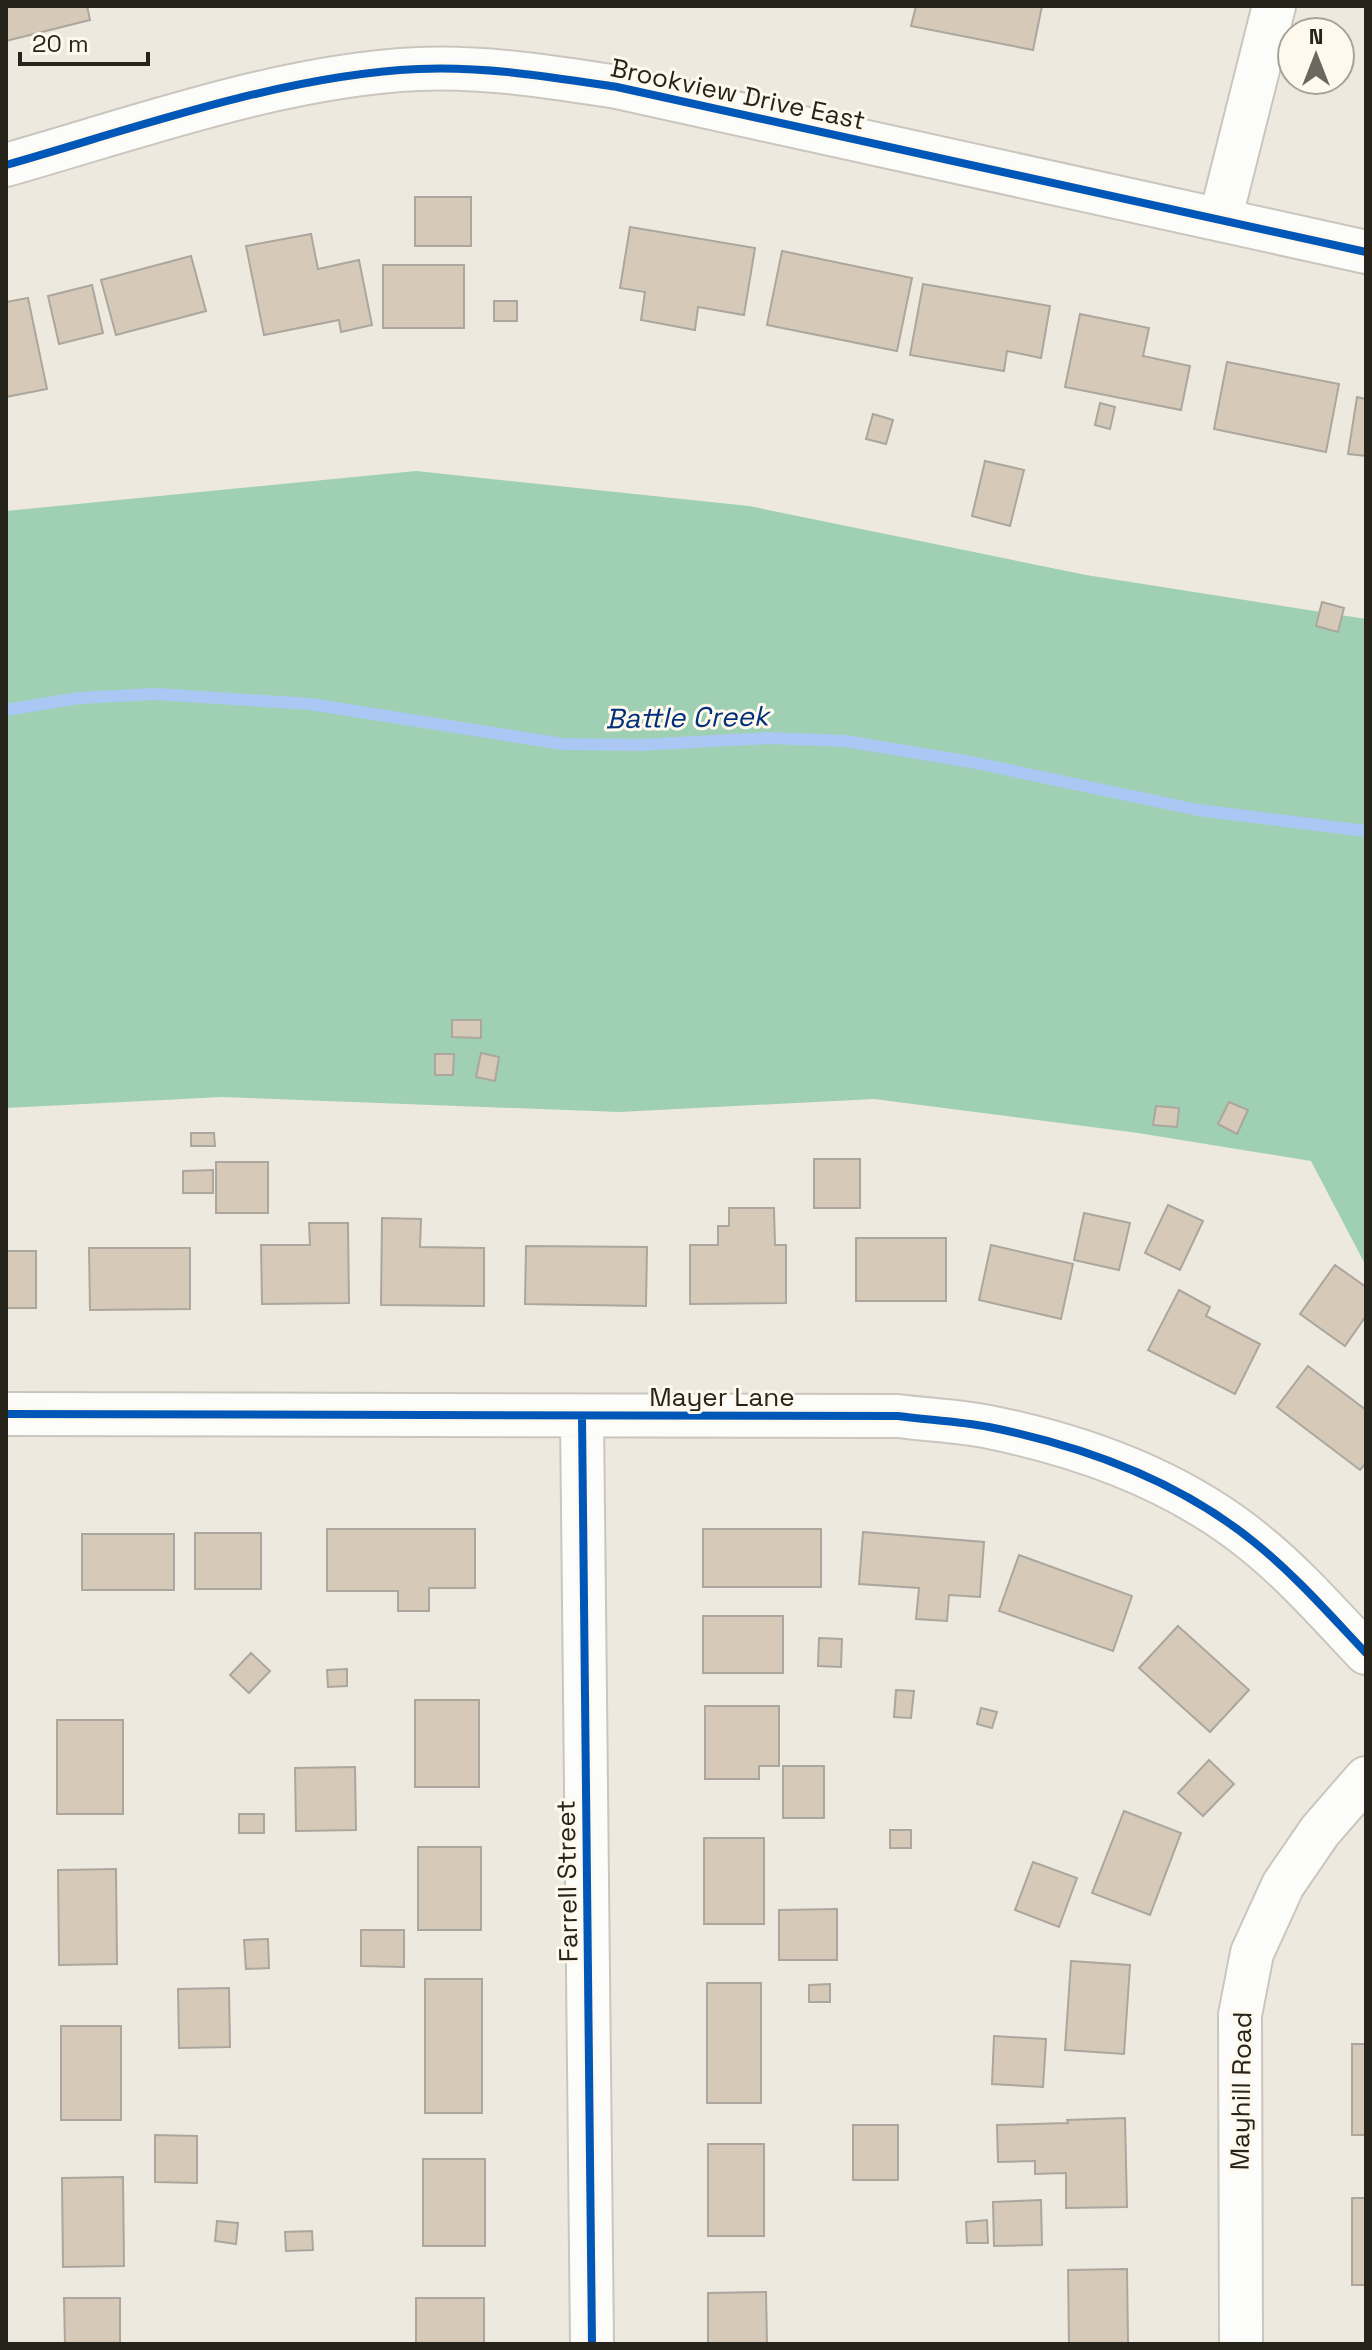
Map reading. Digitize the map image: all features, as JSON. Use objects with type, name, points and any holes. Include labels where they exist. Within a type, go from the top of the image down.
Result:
[{"type":"street","points":[[1220,220],[1274,6]]},
{"type":"street","name":"Brookview Drive East","points":[[6,165],[234,100],[325,79],[418,69],[512,71],[617,87],[1366,252]]},
{"type":"street","name":"Mayer Lane","points":[[6,1414],[898,1416],[986,1426],[1058,1443],[1139,1473],[1201,1505],[1254,1542],[1300,1584],[1366,1653]]},
{"type":"street","name":"Farrell Street","points":[[582,1417],[592,2344]]},
{"type":"street","name":"Mayhill Road","points":[[1241,2344],[1238,2071],[1240,2015],[1252,1953],[1283,1885],[1320,1831],[1366,1778]]},
{"type":"green space","points":[[416,471],[749,506],[1086,575],[1366,619],[1366,1266],[1311,1161],[1138,1133],[874,1099],[619,1112],[222,1097],[6,1108],[6,511]]},
{"type":"building","points":[[6,6],[87,6],[90,20],[6,41]]},
{"type":"building","points":[[916,6],[1042,6],[1033,50],[911,26]]},
{"type":"building","points":[[415,197],[471,197],[471,246],[415,246]]},
{"type":"building","points":[[630,227],[755,248],[744,315],[698,307],[695,330],[641,320],[645,292],[620,288]]},
{"type":"building","points":[[311,234],[318,269],[359,260],[372,325],[341,332],[339,320],[264,335],[246,246]]},
{"type":"building","points":[[782,251],[912,278],[897,351],[767,325]]},
{"type":"building","points":[[191,256],[206,311],[116,335],[101,280]]},
{"type":"building","points":[[383,265],[464,265],[464,328],[383,328]]},
{"type":"building","points":[[923,284],[1050,306],[1041,358],[1007,351],[1004,371],[910,355]]},
{"type":"building","points":[[92,285],[103,333],[59,344],[48,296]]},
{"type":"building","points":[[28,298],[47,389],[6,397],[6,302]]},
{"type":"building","points":[[494,301],[517,301],[517,321],[494,321]]},
{"type":"building","points":[[1080,314],[1149,328],[1143,356],[1190,366],[1181,410],[1065,387]]},
{"type":"building","points":[[1227,362],[1339,384],[1326,452],[1214,429]]},
{"type":"building","points":[[1357,397],[1366,399],[1366,456],[1348,454]]},
{"type":"building","points":[[1100,403],[1115,407],[1110,429],[1095,425]]},
{"type":"building","points":[[873,414],[893,420],[886,444],[866,439]]},
{"type":"building","points":[[985,461],[1024,470],[1010,526],[972,516]]},
{"type":"building","points":[[1322,602],[1344,608],[1338,632],[1316,626]]},
{"type":"building","points":[[452,1020],[481,1020],[481,1038],[452,1037]]},
{"type":"building","points":[[481,1053],[499,1057],[495,1081],[476,1077]]},
{"type":"building","points":[[435,1054],[454,1054],[453,1075],[435,1075]]},
{"type":"building","points":[[1229,1102],[1248,1110],[1237,1134],[1218,1124]]},
{"type":"building","points":[[1156,1106],[1179,1108],[1177,1127],[1153,1125]]},
{"type":"building","points":[[191,1133],[214,1133],[215,1146],[191,1146]]},
{"type":"building","points":[[814,1159],[860,1159],[860,1208],[814,1208]]},
{"type":"building","points":[[216,1162],[268,1162],[268,1213],[216,1213]]},
{"type":"building","points":[[213,1170],[213,1193],[183,1193],[183,1171]]},
{"type":"building","points":[[1168,1205],[1203,1221],[1180,1270],[1145,1253]]},
{"type":"building","points":[[729,1208],[774,1208],[775,1245],[786,1245],[786,1303],[690,1304],[690,1245],[718,1245],[718,1226],[729,1226]]},
{"type":"building","points":[[1084,1213],[1130,1223],[1119,1270],[1074,1260]]},
{"type":"building","points":[[382,1218],[421,1219],[420,1247],[484,1248],[484,1306],[381,1305]]},
{"type":"building","points":[[309,1223],[348,1223],[349,1303],[262,1304],[261,1245],[310,1245]]},
{"type":"building","points":[[856,1238],[946,1238],[946,1301],[856,1301]]},
{"type":"building","points":[[991,1245],[1073,1264],[1061,1319],[979,1300]]},
{"type":"building","points":[[526,1246],[647,1247],[646,1306],[525,1304]]},
{"type":"building","points":[[89,1248],[190,1248],[190,1309],[90,1310]]},
{"type":"building","points":[[6,1251],[36,1251],[36,1308],[6,1308]]},
{"type":"building","points":[[1335,1265],[1366,1287],[1366,1316],[1345,1346],[1300,1314]]},
{"type":"building","points":[[1179,1290],[1210,1307],[1206,1316],[1260,1344],[1235,1394],[1148,1350]]},
{"type":"building","points":[[1308,1366],[1366,1410],[1366,1463],[1360,1470],[1277,1407]]},
{"type":"building","points":[[327,1529],[475,1529],[475,1588],[429,1588],[429,1611],[398,1611],[398,1591],[327,1591]]},
{"type":"building","points":[[703,1529],[821,1529],[821,1587],[703,1587]]},
{"type":"building","points":[[863,1532],[984,1542],[980,1597],[949,1595],[947,1621],[916,1619],[919,1588],[859,1584]]},
{"type":"building","points":[[195,1533],[261,1533],[261,1589],[195,1589]]},
{"type":"building","points":[[82,1534],[174,1534],[174,1590],[82,1590]]},
{"type":"building","points":[[1019,1555],[1132,1596],[1113,1651],[999,1611]]},
{"type":"building","points":[[703,1616],[783,1616],[783,1673],[703,1673]]},
{"type":"building","points":[[1178,1626],[1249,1690],[1210,1732],[1139,1668]]},
{"type":"building","points":[[819,1638],[842,1639],[841,1667],[818,1666]]},
{"type":"building","points":[[251,1653],[270,1671],[249,1693],[230,1675]]},
{"type":"building","points":[[347,1669],[347,1686],[328,1687],[327,1670]]},
{"type":"building","points":[[896,1690],[914,1691],[911,1718],[894,1717]]},
{"type":"building","points":[[415,1700],[479,1700],[479,1787],[415,1787]]},
{"type":"building","points":[[705,1706],[779,1706],[779,1766],[759,1766],[759,1779],[705,1779]]},
{"type":"building","points":[[981,1708],[997,1712],[992,1728],[977,1724]]},
{"type":"building","points":[[57,1720],[123,1720],[123,1814],[57,1814]]},
{"type":"building","points":[[1209,1760],[1234,1784],[1203,1816],[1178,1793]]},
{"type":"building","points":[[783,1766],[824,1766],[824,1818],[783,1818]]},
{"type":"building","points":[[355,1767],[356,1830],[296,1831],[295,1768]]},
{"type":"building","points":[[1124,1811],[1181,1833],[1150,1915],[1092,1893]]},
{"type":"building","points":[[239,1814],[264,1814],[264,1833],[239,1833]]},
{"type":"building","points":[[890,1830],[911,1830],[911,1848],[890,1848]]},
{"type":"building","points":[[704,1838],[764,1838],[764,1924],[704,1924]]},
{"type":"building","points":[[418,1847],[481,1847],[481,1930],[418,1930]]},
{"type":"building","points":[[1033,1862],[1077,1878],[1059,1927],[1015,1910]]},
{"type":"building","points":[[116,1869],[117,1964],[59,1965],[58,1870]]},
{"type":"building","points":[[837,1909],[837,1960],[779,1960],[779,1910]]},
{"type":"building","points":[[361,1930],[404,1930],[404,1967],[361,1966]]},
{"type":"building","points":[[268,1939],[269,1968],[246,1969],[244,1940]]},
{"type":"building","points":[[1071,1961],[1130,1965],[1124,2054],[1065,2050]]},
{"type":"building","points":[[425,1979],[482,1979],[482,2113],[425,2113]]},
{"type":"building","points":[[707,1983],[761,1983],[761,2103],[707,2103]]},
{"type":"building","points":[[830,1984],[830,2002],[809,2002],[809,1985]]},
{"type":"building","points":[[229,1988],[230,2047],[179,2048],[178,1989]]},
{"type":"building","points":[[61,2026],[121,2026],[121,2120],[61,2120]]},
{"type":"building","points":[[994,2036],[1046,2039],[1043,2087],[992,2084]]},
{"type":"building","points":[[1352,2044],[1366,2044],[1366,2135],[1352,2135]]},
{"type":"building","points":[[1125,2118],[1127,2207],[1066,2208],[1066,2173],[1035,2174],[1035,2161],[998,2162],[997,2125]]},
{"type":"building","points":[[853,2125],[898,2125],[898,2180],[853,2180]]},
{"type":"building","points":[[155,2135],[197,2136],[197,2183],[155,2182]]},
{"type":"building","points":[[708,2144],[764,2144],[764,2236],[708,2236]]},
{"type":"building","points":[[423,2159],[485,2159],[485,2246],[423,2246]]},
{"type":"building","points":[[123,2177],[124,2266],[63,2267],[62,2178]]},
{"type":"building","points":[[1352,2198],[1366,2198],[1366,2285],[1352,2285]]},
{"type":"building","points":[[1041,2200],[1042,2245],[994,2246],[993,2202]]},
{"type":"building","points":[[987,2220],[988,2243],[967,2243],[966,2222]]},
{"type":"building","points":[[217,2221],[238,2223],[236,2244],[215,2241]]},
{"type":"building","points":[[312,2231],[313,2250],[286,2251],[285,2232]]},
{"type":"building","points":[[1127,2269],[1128,2344],[1069,2344],[1068,2270]]},
{"type":"building","points":[[766,2292],[767,2344],[708,2344],[708,2293]]},
{"type":"building","points":[[64,2298],[120,2298],[120,2344],[65,2344]]},
{"type":"building","points":[[416,2298],[484,2298],[484,2344],[416,2344]]},
{"type":"waterway","name":"Battle Creek","points":[[6,710],[79,698],[156,694],[310,704],[563,744],[640,745],[768,738],[845,741],[971,762],[1198,810],[1366,831]]},
{"type":"cycle path","points":[[6,165],[210,105],[315,81],[367,73],[468,69],[617,87],[1366,252]]},
{"type":"cycle path","points":[[6,1414],[898,1416],[978,1425],[1060,1444],[1129,1469],[1194,1501],[1225,1520],[1269,1555],[1366,1653]]},
{"type":"cycle path","points":[[582,1417],[592,2344]]}]
